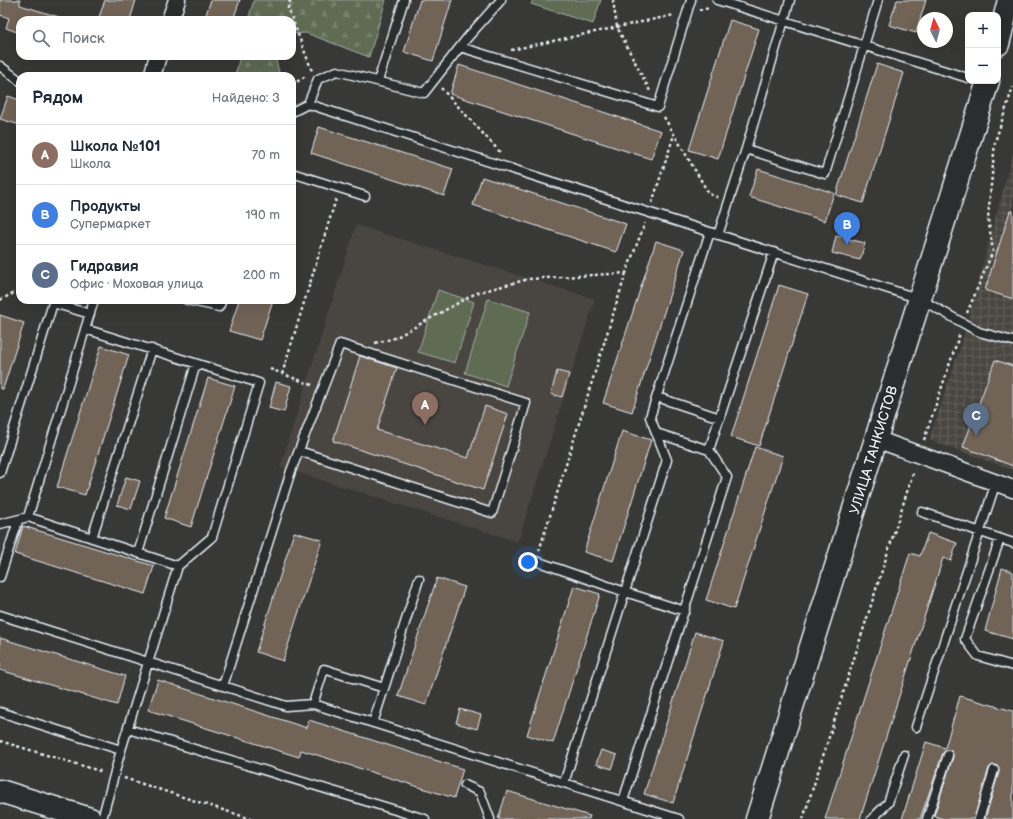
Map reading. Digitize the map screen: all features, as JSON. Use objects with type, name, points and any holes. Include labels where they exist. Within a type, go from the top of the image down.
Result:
[{"type":"main road","points":[[1001,35],[1009,11]]},
{"type":"main road","name":"УЛИЦА ТАНКИСТОВ","points":[[757,819],[920,299],[979,84]]},
{"type":"main road","points":[[0,791],[90,819]]},
{"type":"street","points":[[171,16],[177,0]]},
{"type":"street","points":[[153,72],[157,60]]},
{"type":"street","points":[[876,439],[1013,489]]},
{"type":"lane","points":[[378,81],[404,0]]},
{"type":"lane","points":[[296,110],[308,104],[318,78],[337,71],[424,93],[460,47],[501,0]]},
{"type":"lane","points":[[460,47],[658,107],[691,0]]},
{"type":"lane","points":[[717,0],[965,76]]},
{"type":"lane","points":[[718,235],[746,149],[790,0]]},
{"type":"lane","points":[[746,149],[825,174],[878,0]]},
{"type":"lane","points":[[0,66],[16,78]]},
{"type":"lane","points":[[308,104],[920,299],[979,332],[1013,341]]},
{"type":"lane","points":[[296,174],[365,196]]},
{"type":"lane","points":[[564,783],[667,460],[650,417],[710,232]]},
{"type":"lane","points":[[709,450],[774,252]]},
{"type":"lane","points":[[0,473],[53,304]]},
{"type":"lane","points":[[62,304],[90,314]]},
{"type":"lane","points":[[28,517],[93,304]]},
{"type":"lane","points":[[205,304],[219,307],[220,304]]},
{"type":"lane","points":[[85,328],[259,383],[212,537],[178,566],[121,750],[102,819]]},
{"type":"lane","points":[[223,686],[299,451],[340,344],[354,347],[526,403],[492,513],[299,451]]},
{"type":"lane","points":[[92,538],[152,350]]},
{"type":"lane","points":[[138,553],[196,364]]},
{"type":"lane","points":[[657,397],[720,418]]},
{"type":"lane","points":[[623,802],[727,477],[709,450],[656,433]]},
{"type":"lane","points":[[916,727],[996,482]]},
{"type":"lane","points":[[922,512],[1013,543]]},
{"type":"lane","points":[[0,524],[18,521],[28,517],[178,566]]},
{"type":"lane","points":[[0,577],[18,521]]},
{"type":"lane","points":[[1000,539],[965,639],[978,656],[1013,666]]},
{"type":"lane","points":[[536,561],[685,611]]},
{"type":"lane","points":[[373,723],[419,579]]},
{"type":"lane","points":[[0,615],[286,706],[313,704],[679,819]]},
{"type":"lane","points":[[313,704],[324,669],[384,688]]},
{"type":"lane","points":[[0,712],[121,750]]},
{"type":"lane","points":[[128,729],[425,819]]},
{"type":"lane","points":[[872,819],[888,803],[904,755]]},
{"type":"lane","points":[[927,819],[948,755]]},
{"type":"lane","points":[[979,819],[994,770]]},
{"type":"lane","points":[[465,785],[480,792],[490,819]]},
{"type":"path","points":[[290,0],[288,8],[291,16]]},
{"type":"path","points":[[487,55],[730,4]]},
{"type":"path","points":[[296,29],[312,71]]},
{"type":"path","points":[[536,561],[626,273],[649,212],[674,135]]},
{"type":"path","points":[[282,374],[340,188]]},
{"type":"path","points":[[354,347],[395,338],[476,293],[529,279],[626,273]]},
{"type":"path","points":[[0,300],[16,292]]},
{"type":"path","points":[[270,369],[323,388]]},
{"type":"shaded area","points":[[1013,153],[1013,470],[929,440],[963,339]]},
{"type":"shaded area","points":[[356,225],[595,299],[518,542],[280,467]]},
{"type":"green space","points":[[254,0],[386,0],[369,57],[306,33],[296,34],[296,16],[249,16]]},
{"type":"green space","points":[[533,0],[601,0],[593,24],[531,4]]},
{"type":"green space","points":[[239,60],[276,60],[279,72],[236,72]]},
{"type":"green space","points":[[438,290],[474,302],[455,363],[418,352]]},
{"type":"green space","points":[[488,299],[530,312],[506,386],[465,373]]},
{"type":"building","points":[[0,0],[20,0],[20,5],[56,16],[16,16],[16,32],[6,28],[9,18],[0,15]]},
{"type":"building","points":[[105,0],[136,0],[131,16],[99,16]]},
{"type":"building","points":[[211,0],[240,0],[234,16],[205,16]]},
{"type":"building","points":[[420,0],[452,0],[433,61],[404,52]]},
{"type":"building","points":[[897,0],[926,0],[922,12],[917,12],[916,33],[889,25]]},
{"type":"building","points":[[730,20],[759,29],[718,159],[689,150]]},
{"type":"building","points":[[877,64],[904,73],[863,203],[836,195]]},
{"type":"building","points":[[459,65],[661,131],[651,159],[450,94]]},
{"type":"building","points":[[8,96],[16,99],[16,124],[0,119]]},
{"type":"building","points":[[319,127],[453,169],[444,196],[311,153]]},
{"type":"building","points":[[758,169],[834,193],[825,221],[749,197]]},
{"type":"building","points":[[482,177],[626,224],[616,252],[473,205]]},
{"type":"building","points":[[1010,211],[1013,211],[1013,299],[985,290]]},
{"type":"building","points":[[836,236],[865,243],[860,260],[832,253]]},
{"type":"building","points":[[656,241],[684,250],[632,412],[603,403]]},
{"type":"building","points":[[779,285],[808,294],[759,446],[731,437]]},
{"type":"building","points":[[238,304],[272,304],[260,340],[229,331]]},
{"type":"building","points":[[0,315],[24,323],[3,389],[0,389]]},
{"type":"building","points":[[101,346],[129,355],[85,495],[57,487]]},
{"type":"building","points":[[360,356],[397,368],[377,430],[468,458],[485,406],[508,414],[483,490],[333,441]]},
{"type":"building","points":[[995,360],[1013,366],[1013,466],[963,447]]},
{"type":"building","points":[[557,371],[569,374],[562,397],[551,394]]},
{"type":"building","points":[[208,378],[235,386],[191,527],[164,518]]},
{"type":"building","points":[[276,382],[291,386],[284,412],[269,408]]},
{"type":"building","points":[[622,431],[651,440],[613,561],[584,552]]},
{"type":"building","points":[[755,447],[783,456],[734,609],[706,600]]},
{"type":"building","points":[[126,477],[140,481],[131,509],[117,505]]},
{"type":"building","points":[[23,526],[154,566],[145,594],[15,554]]},
{"type":"building","points":[[294,532],[322,540],[283,661],[256,652]]},
{"type":"building","points":[[928,533],[957,543],[951,561],[943,558],[860,819],[825,819],[910,553],[920,556]]},
{"type":"building","points":[[1002,568],[1013,572],[1013,639],[985,631]]},
{"type":"building","points":[[437,578],[465,587],[426,705],[398,696]]},
{"type":"building","points":[[574,586],[600,594],[553,743],[527,735]]},
{"type":"building","points":[[695,632],[724,641],[673,803],[644,794]]},
{"type":"building","points":[[0,638],[125,676],[117,705],[0,670]]},
{"type":"building","points":[[158,680],[307,728],[309,720],[463,769],[454,798],[301,750],[299,757],[148,710]]},
{"type":"building","points":[[960,696],[1013,711],[1013,819],[985,819],[999,772],[998,767],[995,765],[989,768],[974,819],[944,819],[934,816],[953,757],[952,752],[947,750],[943,753],[920,819],[902,819],[926,742],[945,748]]},
{"type":"building","points":[[460,709],[481,715],[477,729],[456,723]]},
{"type":"building","points":[[601,750],[617,755],[612,769],[596,764]]},
{"type":"building","points":[[507,791],[590,816],[589,819],[498,819]]},
{"type":"place","name":"Продукты","points":[[847,245]]},
{"type":"place","name":"Школа №101","points":[[425,425]]},
{"type":"place","name":"Гидравия","points":[[976,436]]}]
